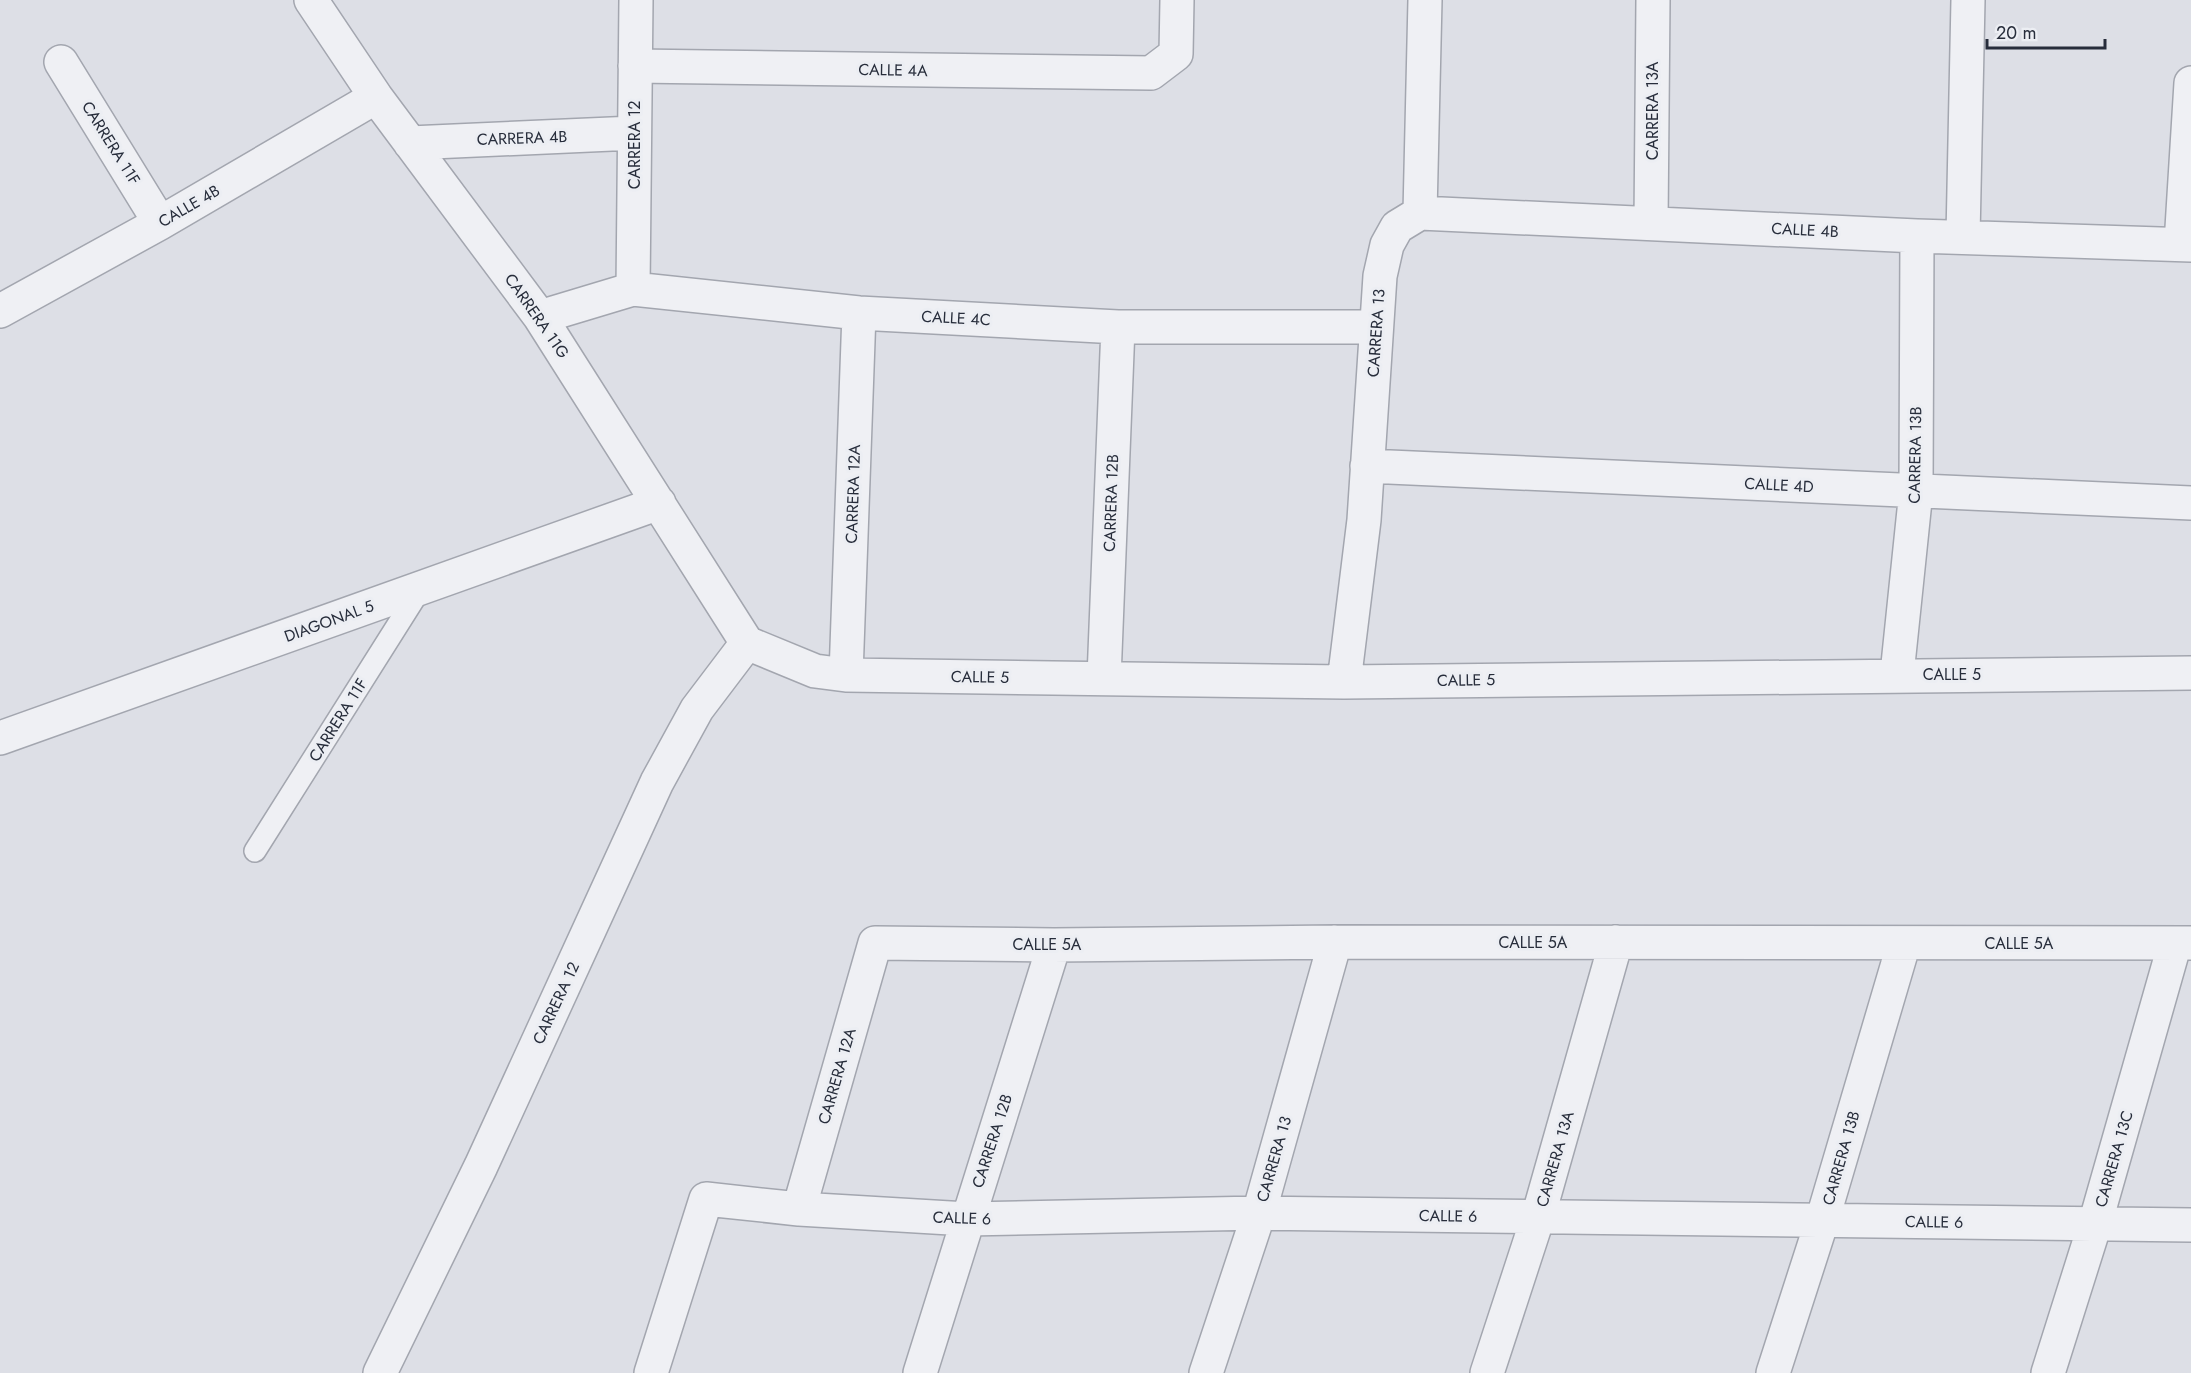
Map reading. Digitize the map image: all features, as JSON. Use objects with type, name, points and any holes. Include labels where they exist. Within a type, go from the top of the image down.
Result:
[{"type":"street","name":"CARRERA 11G","points":[[310,0],[376,97],[540,317],[747,643]]},
{"type":"street","name":"CARRERA 12","points":[[633,289],[636,0]]},
{"type":"street","name":"CALLE 4A","points":[[635,66],[1151,73],[1176,54],[1177,0]]},
{"type":"street","points":[[1420,213],[1425,0]]},
{"type":"street","name":"CARRERA 13A","points":[[1651,223],[1653,0]]},
{"type":"street","points":[[1963,237],[1968,0]]},
{"type":"street","name":"CARRERA 11F","points":[[61,63],[160,223]]},
{"type":"street","points":[[2186,244],[2191,83]]},
{"type":"street","name":"CALLE 4B","points":[[0,310],[160,223],[376,97]]},
{"type":"street","name":"CARRERA 4B","points":[[410,143],[634,133]]},
{"type":"street","name":"CALLE 4B","points":[[1420,213],[1917,236],[2186,244]]},
{"type":"street","name":"CARRERA 13","points":[[1344,682],[1364,520],[1380,276],[1387,245],[1397,227],[1420,213]]},
{"type":"street","name":"CARRERA 13B","points":[[1897,674],[1916,491],[1917,236]]},
{"type":"street","name":"CALLE 4C","points":[[540,317],[633,289],[859,313],[1118,327],[1376,327]]},
{"type":"street","name":"CARRERA 12A","points":[[846,675],[859,313]]},
{"type":"street","name":"CARRERA 12B","points":[[1104,678],[1118,327]]},
{"type":"street","name":"CALLE 4D","points":[[1368,466],[2191,503]]},
{"type":"street","name":"DIAGONAL 5","points":[[0,738],[659,503]]},
{"type":"street","name":"CARRERA 12","points":[[380,1373],[481,1166],[657,782],[697,709],[747,643]]},
{"type":"street","name":"CALLE 5","points":[[747,643],[815,671],[846,675],[1344,682],[1897,674],[2191,673]]},
{"type":"street","name":"CARRERA 13","points":[[1206,1373],[1259,1214],[1335,942]]},
{"type":"street","name":"CALLE 5A","points":[[875,943],[1054,945],[1335,942],[2183,943]]},
{"type":"street","name":"CARRERA 13A","points":[[1487,1373],[1538,1217],[1616,942]]},
{"type":"street","name":"CARRERA 12A","points":[[799,1209],[875,943]]},
{"type":"street","name":"CARRERA 13B","points":[[1773,1373],[1822,1221],[1904,943]]},
{"type":"street","name":"CARRERA 13C","points":[[2048,1373],[2183,943]]},
{"type":"street","name":"CARRERA 12B","points":[[920,1373],[1054,945]]},
{"type":"street","name":"CALLE 6","points":[[651,1373],[706,1199],[799,1209],[967,1219],[1259,1214],[2191,1225]]},
{"type":"lane","name":"CARRERA 11F","points":[[255,851],[421,588]]}]
